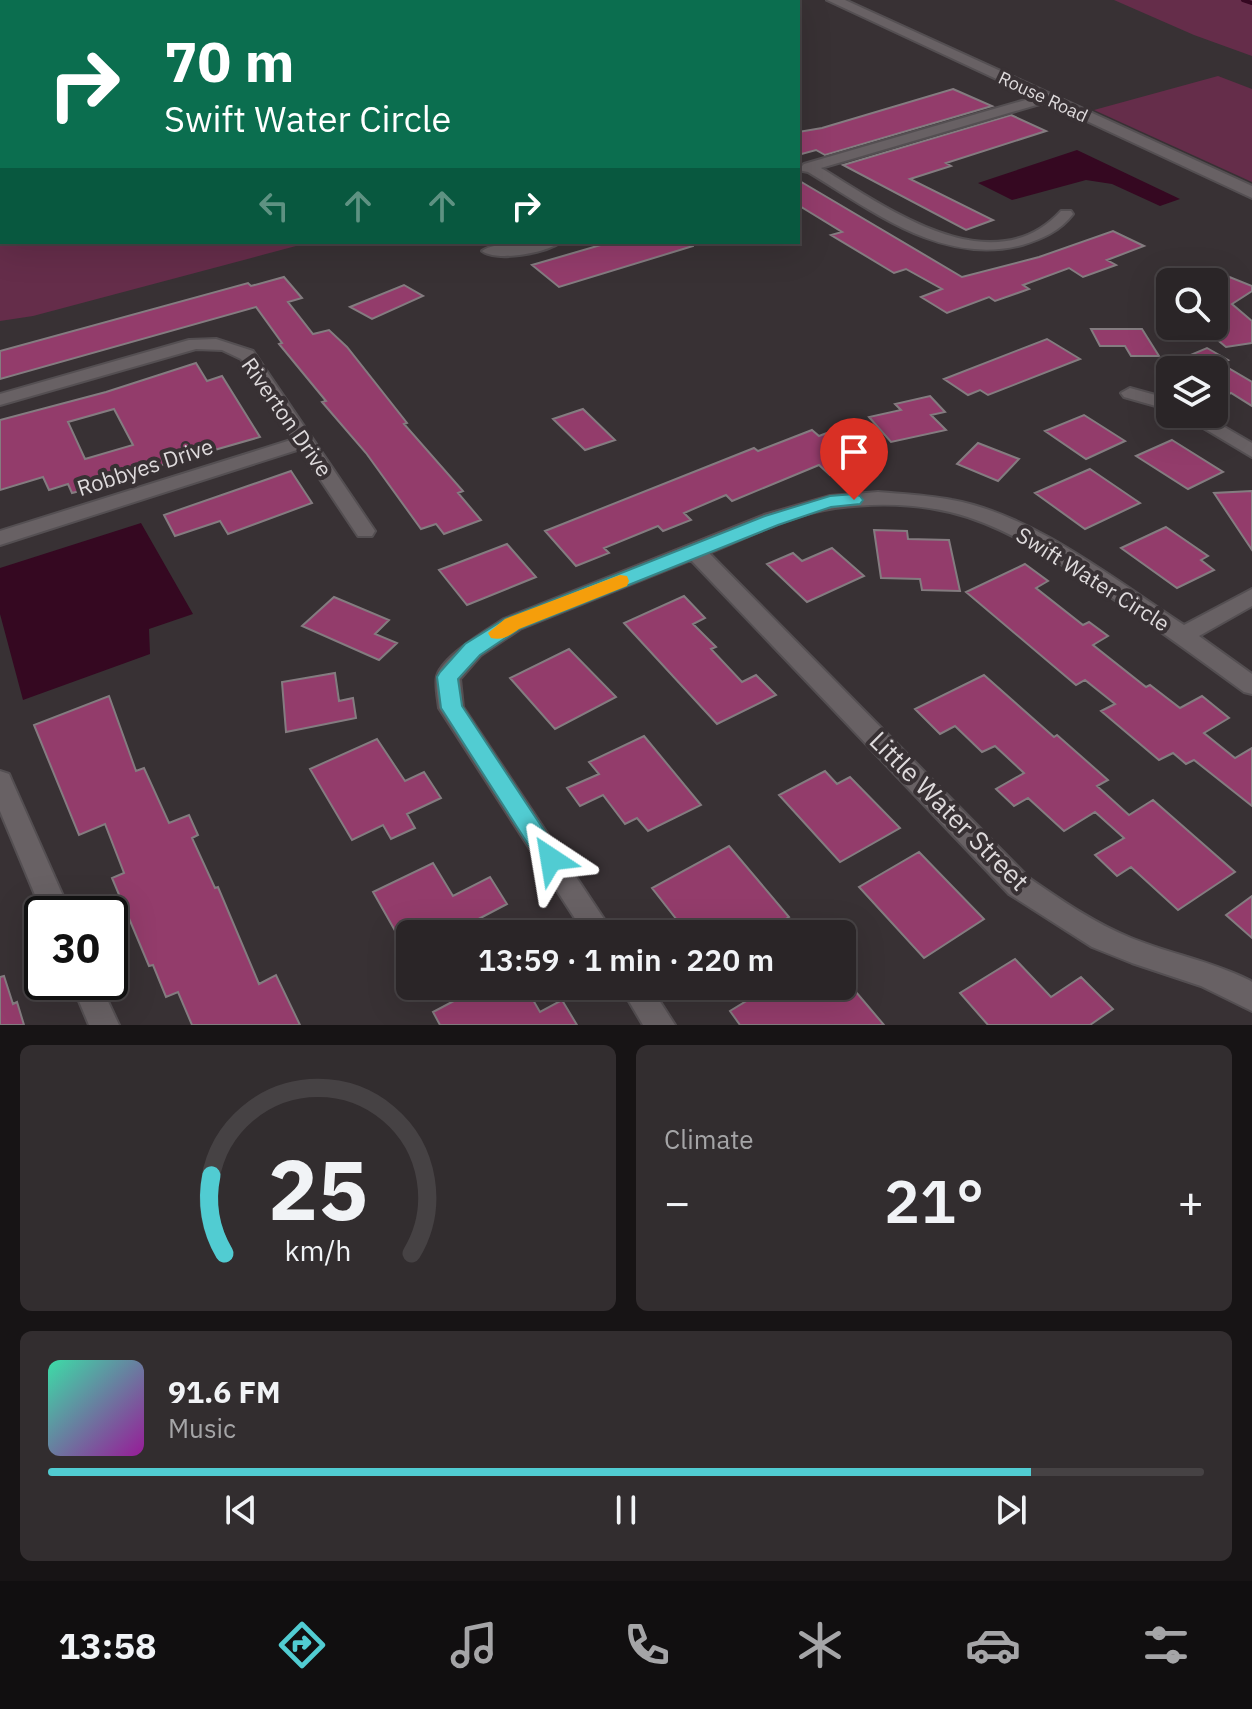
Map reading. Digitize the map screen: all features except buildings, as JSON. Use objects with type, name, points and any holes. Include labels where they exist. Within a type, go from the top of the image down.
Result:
[{"type":"street","name":"Rouse Road","points":[[834,0],[1252,193]]},
{"type":"street","points":[[804,169],[1046,98]]},
{"type":"street","points":[[804,169],[926,234],[947,242],[1006,245],[1053,228],[1066,214]]},
{"type":"street","points":[[490,251],[527,250],[546,244]]},
{"type":"street","name":"Riverton Drive","points":[[0,400],[195,344],[219,343],[247,355],[365,531]]},
{"type":"street","points":[[1130,393],[1156,401]]},
{"type":"street","points":[[1213,428],[1252,451]]},
{"type":"street","name":"Robbyes Drive","points":[[0,538],[305,441]]},
{"type":"street","name":"Swift Water Circle","points":[[591,920],[451,708],[448,677],[473,649],[512,624],[771,520],[830,502],[878,498],[952,506],[1017,529],[1075,563],[1183,635],[1239,680],[1252,686]]},
{"type":"street","name":"Little Water Street","points":[[695,551],[1019,886],[1069,920],[1129,950],[1190,969],[1252,998]]},
{"type":"street","points":[[1183,635],[1252,596]]},
{"type":"street","points":[[0,781],[49,896]]},
{"type":"street","points":[[93,1000],[104,1025]]},
{"type":"street","points":[[643,1000],[660,1025]]},
{"type":"shaded area","points":[[1114,0],[1252,0],[1252,56],[1194,35]]},
{"type":"shaded area","points":[[1218,76],[1252,89],[1252,182],[1094,110]]},
{"type":"shaded area","points":[[1077,150],[1180,199],[1160,206],[1112,184],[1086,180],[1012,200],[978,183]]},
{"type":"shaded area","points":[[0,244],[303,244],[33,316],[0,321]]},
{"type":"shaded area","points":[[141,523],[193,614],[149,629],[150,654],[23,700],[0,614],[0,568]]},
{"type":"waterway","points":[[1243,0],[1252,3]]},
{"type":"slow traffic","points":[[499,633],[512,624],[620,581]]},
{"type":"route","points":[[551,859],[451,708],[448,677],[473,649],[512,624],[771,520],[830,502],[854,500]]}]
